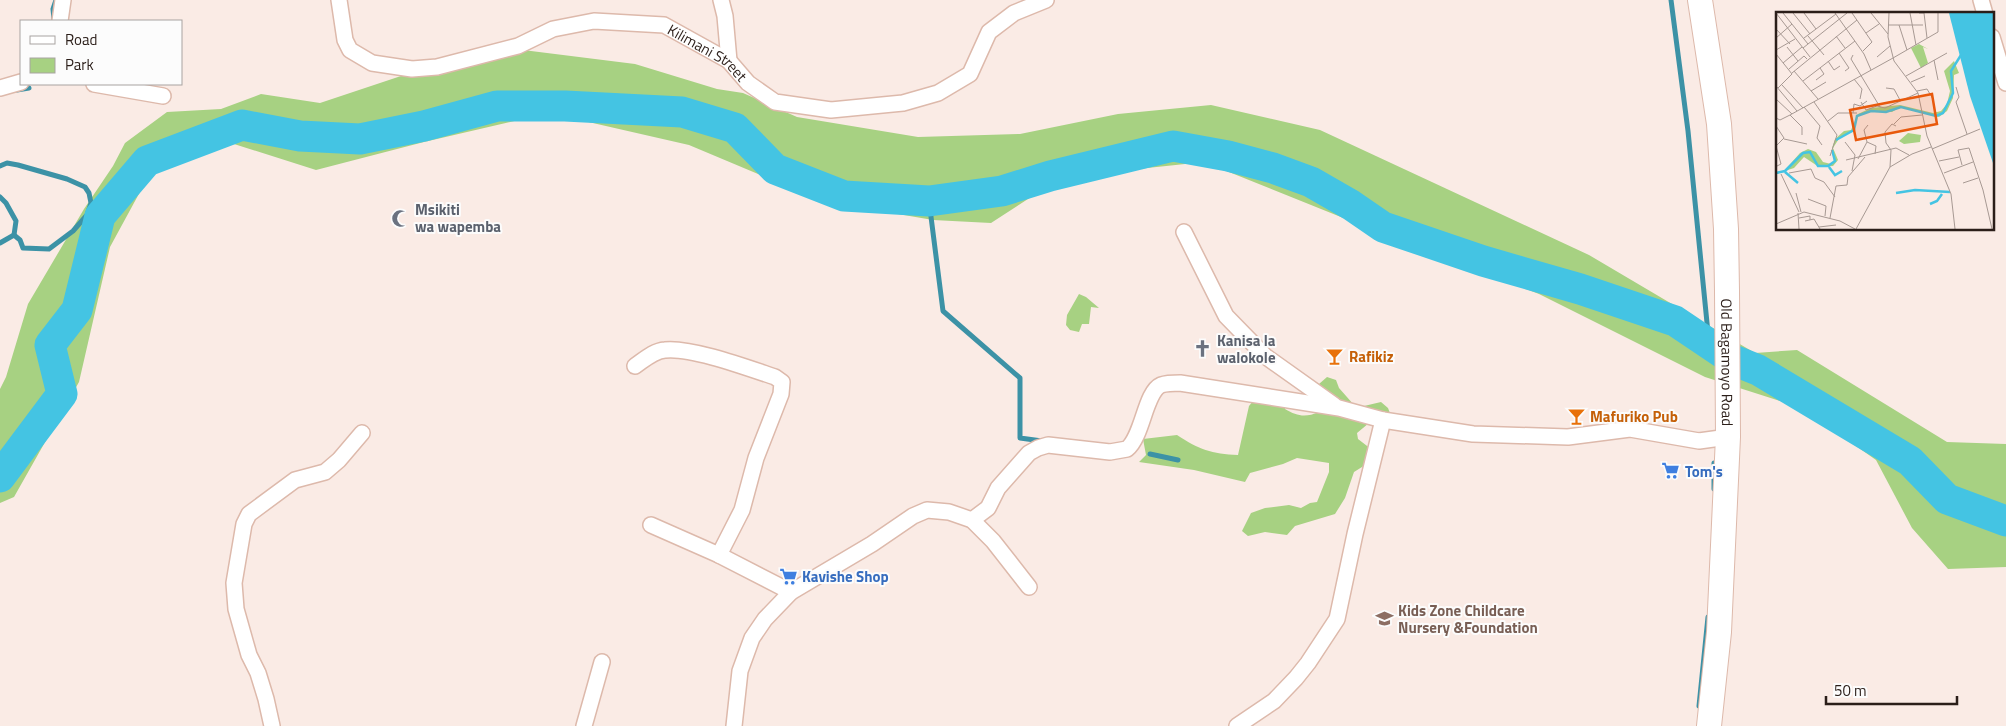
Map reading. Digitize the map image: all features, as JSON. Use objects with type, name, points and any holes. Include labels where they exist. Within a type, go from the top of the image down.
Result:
[{"type":"main road","name":"Old Bagamoyo Road","points":[[1700,0],[1719,124],[1726,229],[1728,437],[1719,632],[1709,726]]},
{"type":"street","points":[[60,20],[64,0]]},
{"type":"street","name":"Kilimani Street","points":[[339,0],[345,40],[350,50],[372,63],[412,69],[437,67],[518,46],[554,29],[594,21],[664,25],[729,60],[748,83],[775,102],[831,110],[902,103],[938,93],[970,74],[989,32],[1014,13],[1046,0]]},
{"type":"street","points":[[721,0],[725,16],[729,60]]},
{"type":"street","points":[[1994,44],[2006,83]]},
{"type":"street","points":[[0,88],[20,82]]},
{"type":"street","points":[[100,85],[164,96]]},
{"type":"street","points":[[1184,232],[1226,316],[1265,356],[1339,408]]},
{"type":"street","points":[[635,366],[653,353],[664,350],[684,350],[775,377],[782,382],[781,394],[756,458],[742,510],[719,555]]},
{"type":"street","points":[[972,520],[988,508],[998,488],[1029,453],[1038,448],[1048,445],[1110,452],[1126,449],[1136,438],[1153,392],[1159,386],[1180,383],[1339,408],[1383,420],[1483,435],[1568,437],[1630,429],[1699,441],[1728,437]]},
{"type":"street","points":[[1237,726],[1274,701],[1296,678],[1337,619],[1355,534],[1383,420]]},
{"type":"street","points":[[272,726],[266,699],[258,673],[249,655],[236,609],[234,583],[244,524],[249,514],[296,480],[325,472],[339,460],[362,434]]},
{"type":"street","points":[[734,726],[740,671],[752,638],[765,619],[792,592],[872,544],[913,516],[927,510],[949,512],[972,520],[993,541],[1028,587]]},
{"type":"street","points":[[651,525],[719,555],[792,592]]},
{"type":"street","points":[[584,726],[602,662]]},
{"type":"green space","points":[[515,49],[635,64],[717,89],[743,93],[797,117],[918,137],[1020,134],[1118,114],[1211,105],[1320,130],[1589,255],[1755,353],[1797,350],[1947,442],[2006,444],[2006,567],[1948,569],[1912,528],[1876,460],[1802,408],[1705,377],[1539,294],[1408,244],[1204,162],[1062,177],[991,223],[933,220],[822,201],[689,145],[549,113],[424,142],[316,170],[234,144],[173,152],[147,179],[110,247],[79,382],[14,497],[0,503],[0,389],[6,377],[28,304],[84,209],[113,166],[125,143],[167,112],[221,109],[261,94],[320,103],[404,75]]},
{"type":"green space","points":[[1079,294],[1086,297],[1099,308],[1091,307],[1089,324],[1082,324],[1079,332],[1070,330],[1066,325],[1067,315]]},
{"type":"green space","points":[[1327,377],[1336,380],[1339,388],[1354,405],[1364,406],[1381,402],[1388,408],[1391,416],[1369,423],[1357,433],[1358,439],[1371,449],[1370,462],[1354,472],[1345,498],[1335,514],[1295,526],[1287,535],[1265,532],[1248,536],[1242,531],[1251,513],[1265,508],[1289,505],[1301,508],[1310,503],[1317,502],[1329,472],[1329,463],[1297,458],[1250,473],[1245,482],[1194,470],[1139,462],[1146,455],[1143,439],[1177,435],[1206,450],[1238,455],[1249,406],[1259,394],[1284,399],[1285,409],[1297,415],[1309,415],[1319,412],[1319,384]]},
{"type":"waterway","points":[[54,19],[53,9],[56,0]]},
{"type":"waterway","points":[[1671,0],[1688,131],[1709,343]]},
{"type":"waterway","points":[[17,90],[29,88]]},
{"type":"waterway","points":[[0,477],[62,394],[50,345],[77,310],[100,216],[147,161],[242,125],[300,136],[360,139],[424,126],[497,106],[565,106],[682,112],[735,128],[775,169],[844,196],[929,201],[1002,191],[1050,176],[1173,146],[1228,156],[1273,168],[1311,182],[1351,205],[1383,227],[1483,261],[1580,289],[1675,321],[1733,360],[1758,370],[1910,461],[1947,499],[2006,521]]},
{"type":"waterway","points":[[0,166],[7,163],[18,165],[67,179],[85,187],[89,193],[91,203],[87,215],[73,231],[49,249],[23,248],[20,240],[14,235],[0,243]]},
{"type":"waterway","points":[[90,208],[121,192]]},
{"type":"waterway","points":[[0,197],[6,203],[16,221],[14,235]]},
{"type":"waterway","points":[[929,201],[943,311],[1020,378],[1020,438],[1042,441]]},
{"type":"waterway","points":[[1150,454],[1178,460]]},
{"type":"waterway","points":[[1714,463],[1714,489]]},
{"type":"waterway","points":[[1699,706],[1708,617]]},
{"type":"place","name":"Msikiti wa wapemba","points":[[401,218]]},
{"type":"place","name":"Kanisa la walokole","points":[[1203,349]]},
{"type":"place","name":"Rafikiz","points":[[1335,356]]},
{"type":"place","name":"Mafuriko Pub","points":[[1576,416]]},
{"type":"place","name":"Tom's","points":[[1671,471]]},
{"type":"place","name":"Kavishe Shop","points":[[788,576]]},
{"type":"place","name":"Kids Zone Childcare Nursery &Foundation","points":[[1384,619]]}]
